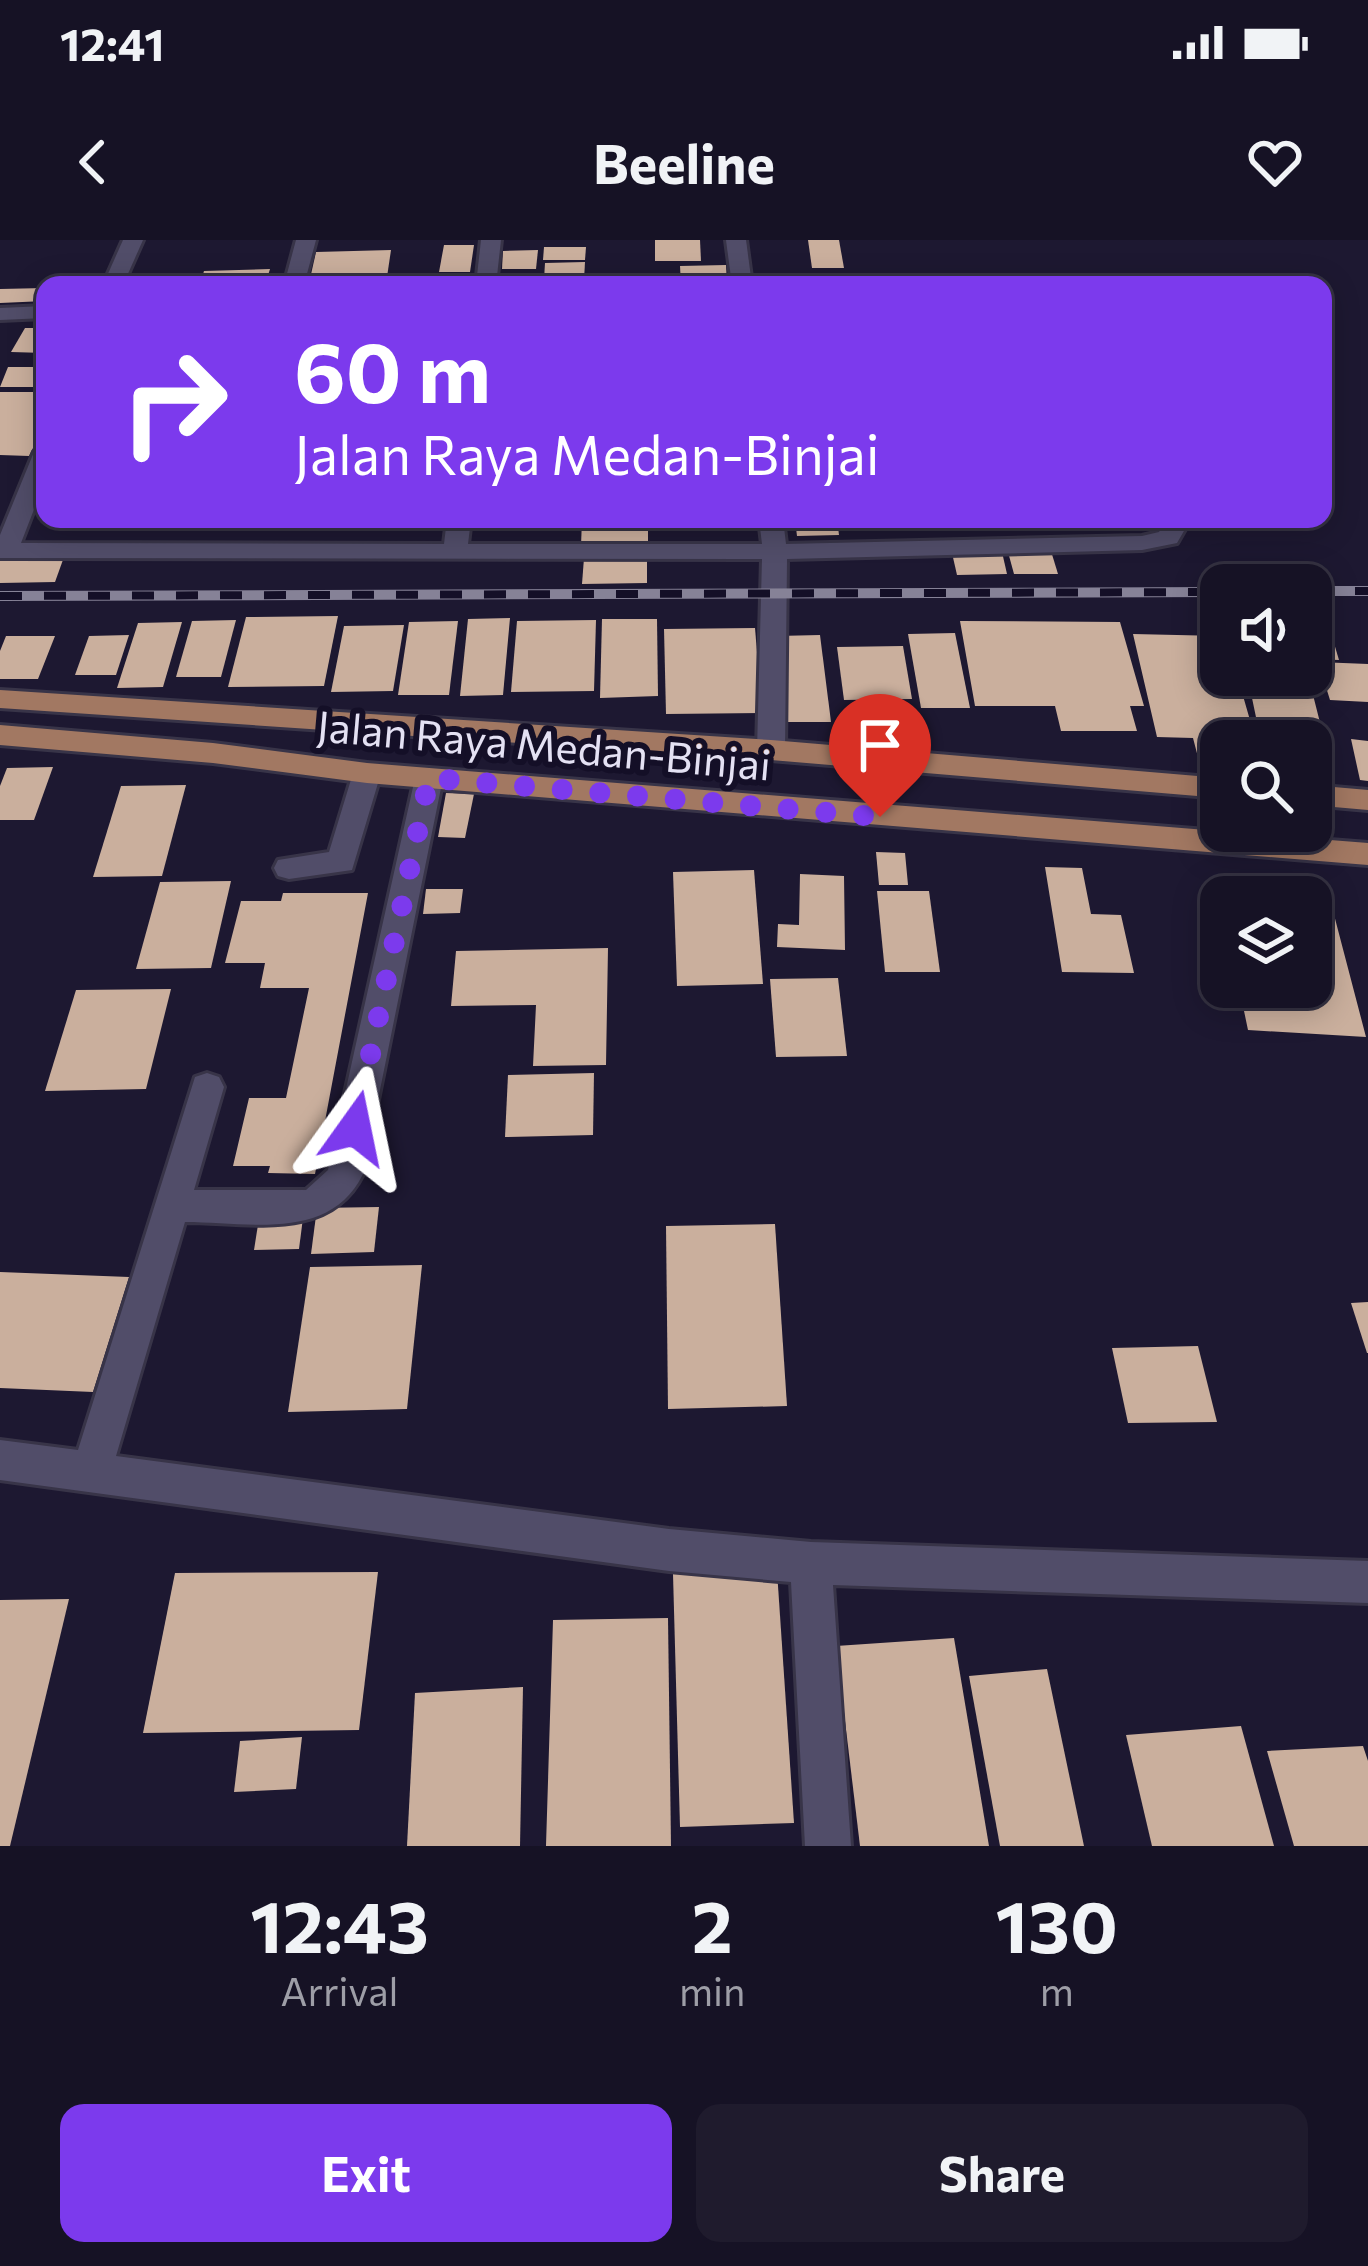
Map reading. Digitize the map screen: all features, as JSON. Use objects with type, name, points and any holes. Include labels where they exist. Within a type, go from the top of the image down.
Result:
[{"type":"main road","name":"Jalan Raya Medan-Binjai","points":[[0,699],[772,750],[1200,786]]},
{"type":"main road","name":"Jalan Raya Medan-Binjai","points":[[0,735],[213,753],[367,773],[1368,854]]},
{"type":"main road","points":[[1332,797],[1368,800]]},
{"type":"street","points":[[117,276],[133,240]]},
{"type":"street","points":[[296,276],[306,240]]},
{"type":"street","points":[[487,276],[491,240]]},
{"type":"street","points":[[736,240],[741,276]]},
{"type":"street","points":[[0,314],[36,312]]},
{"type":"street","points":[[36,473],[3,550],[775,551],[1142,544],[1168,538],[1174,528]]},
{"type":"street","points":[[225,552],[231,528]]},
{"type":"street","points":[[455,552],[458,528]]},
{"type":"street","points":[[772,528],[772,750]]},
{"type":"street","points":[[290,868],[341,862],[367,773]]},
{"type":"street","points":[[172,1206],[311,1206],[333,1192],[345,1174],[429,778]]},
{"type":"street","points":[[92,1470],[207,1088]]},
{"type":"street","points":[[0,1460],[669,1550],[811,1563],[1368,1582]]},
{"type":"street","points":[[811,1563],[828,1846]]},
{"type":"building","points":[[655,240],[700,240],[701,261],[655,261]]},
{"type":"building","points":[[808,240],[839,240],[844,268],[812,268]]},
{"type":"building","points":[[444,245],[474,245],[470,272],[439,272]]},
{"type":"building","points":[[544,247],[586,247],[585,260],[543,260]]},
{"type":"building","points":[[391,250],[387,276],[311,276],[316,252]]},
{"type":"building","points":[[538,250],[536,269],[502,269],[503,251]]},
{"type":"building","points":[[585,262],[584,276],[544,276],[545,263]]},
{"type":"building","points":[[726,265],[727,276],[681,276],[680,266]]},
{"type":"building","points":[[270,269],[268,276],[203,276],[204,271]]},
{"type":"building","points":[[836,273],[837,276],[750,276]]},
{"type":"building","points":[[36,288],[36,301],[0,303],[0,289]]},
{"type":"building","points":[[25,328],[36,328],[36,353],[11,352]]},
{"type":"building","points":[[8,367],[36,367],[36,387],[0,387]]},
{"type":"building","points":[[0,392],[36,392],[36,442],[29,456],[0,455]]},
{"type":"building","points":[[582,528],[648,528],[648,545],[581,546]]},
{"type":"building","points":[[796,528],[838,528],[839,535],[797,536]]},
{"type":"building","points":[[1051,551],[1058,574],[1014,574],[1008,552]]},
{"type":"building","points":[[1002,552],[1007,574],[957,575],[952,553]]},
{"type":"building","points":[[64,557],[55,582],[0,583],[0,559]]},
{"type":"building","points":[[584,558],[647,558],[647,583],[582,584]]},
{"type":"building","points":[[338,616],[324,686],[228,687],[246,617]]},
{"type":"building","points":[[510,618],[503,695],[460,696],[468,619]]},
{"type":"building","points":[[602,619],[657,619],[658,696],[600,698]]},
{"type":"building","points":[[236,620],[221,677],[176,677],[192,621]]},
{"type":"building","points":[[596,620],[594,691],[511,692],[517,621]]},
{"type":"building","points":[[458,621],[449,695],[398,695],[409,622]]},
{"type":"building","points":[[960,621],[1120,622],[1144,706],[1130,706],[1137,731],[1061,731],[1055,706],[975,706]]},
{"type":"building","points":[[182,622],[163,687],[117,688],[138,623]]},
{"type":"building","points":[[404,625],[393,691],[331,692],[344,626]]},
{"type":"building","points":[[755,628],[762,713],[666,714],[664,629]]},
{"type":"building","points":[[955,633],[970,708],[921,708],[908,634]]},
{"type":"building","points":[[1133,634],[1200,636],[1200,696],[1243,696],[1250,720],[1200,720],[1200,761],[1193,738],[1157,737]]},
{"type":"building","points":[[129,635],[116,675],[75,675],[89,636]]},
{"type":"building","points":[[820,635],[831,722],[785,722],[777,636]]},
{"type":"building","points":[[6,636],[55,636],[38,679],[0,679],[0,651]]},
{"type":"building","points":[[903,646],[912,699],[844,700],[837,647]]},
{"type":"building","points":[[1332,663],[1368,664],[1368,702],[1330,700]]},
{"type":"building","points":[[1252,696],[1313,696],[1319,720],[1257,720]]},
{"type":"building","points":[[1351,739],[1368,741],[1368,781],[1360,780]]},
{"type":"building","points":[[53,767],[34,820],[0,820],[0,786],[7,768]]},
{"type":"building","points":[[186,785],[162,876],[93,877],[121,786]]},
{"type":"building","points":[[446,793],[474,794],[465,838],[438,837]]},
{"type":"building","points":[[876,852],[905,853],[908,885],[879,885]]},
{"type":"building","points":[[1045,867],[1082,868],[1091,914],[1121,915],[1134,973],[1062,972]]},
{"type":"building","points":[[754,870],[763,984],[677,986],[673,872]]},
{"type":"building","points":[[800,874],[844,876],[845,950],[777,947],[778,924],[799,925]]},
{"type":"building","points":[[231,881],[211,968],[136,969],[160,882]]},
{"type":"building","points":[[426,889],[463,889],[460,913],[423,914]]},
{"type":"building","points":[[877,891],[929,891],[940,972],[885,972]]},
{"type":"building","points":[[283,893],[368,893],[315,1174],[233,1166],[249,1098],[286,1098],[309,988],[260,988],[265,963],[225,963],[241,901],[281,901]]},
{"type":"building","points":[[1332,907],[1366,1037],[1248,1030],[1243,1008],[1332,1008]]},
{"type":"building","points":[[608,948],[606,1065],[533,1066],[536,1005],[451,1006],[456,951]]},
{"type":"building","points":[[838,978],[847,1056],[776,1057],[770,979]]},
{"type":"building","points":[[171,989],[146,1089],[45,1091],[76,990]]},
{"type":"building","points":[[594,1073],[593,1135],[505,1137],[508,1075]]},
{"type":"building","points":[[379,1207],[374,1252],[311,1254],[317,1208]]},
{"type":"building","points":[[304,1210],[299,1249],[254,1250],[260,1212]]},
{"type":"building","points":[[775,1224],[787,1406],[668,1409],[666,1226]]},
{"type":"building","points":[[422,1265],[407,1409],[288,1412],[310,1267]]},
{"type":"building","points":[[0,1272],[129,1277],[93,1392],[0,1388]]},
{"type":"building","points":[[1368,1302],[1368,1353],[1367,1353],[1351,1303]]},
{"type":"building","points":[[1198,1346],[1217,1422],[1128,1423],[1112,1348]]},
{"type":"building","points":[[777,1571],[794,1823],[680,1827],[673,1574]]},
{"type":"building","points":[[378,1572],[359,1730],[143,1733],[175,1573]]},
{"type":"building","points":[[69,1599],[10,1846],[0,1846],[0,1600]]},
{"type":"building","points":[[668,1618],[671,1846],[546,1846],[553,1620]]},
{"type":"building","points":[[954,1638],[989,1846],[860,1846],[836,1646]]},
{"type":"building","points":[[1047,1669],[1084,1846],[1000,1846],[969,1676]]},
{"type":"building","points":[[523,1687],[520,1846],[407,1846],[415,1693]]},
{"type":"building","points":[[1241,1726],[1274,1846],[1152,1846],[1126,1735]]},
{"type":"building","points":[[302,1737],[296,1789],[234,1792],[240,1741]]},
{"type":"building","points":[[1363,1746],[1368,1761],[1368,1846],[1294,1846],[1267,1751]]},
{"type":"railway","points":[[1332,591],[1368,591]]},
{"type":"railway","points":[[0,596],[1200,592]]},
{"type":"route","points":[[355,1128],[429,778],[880,817]]}]
